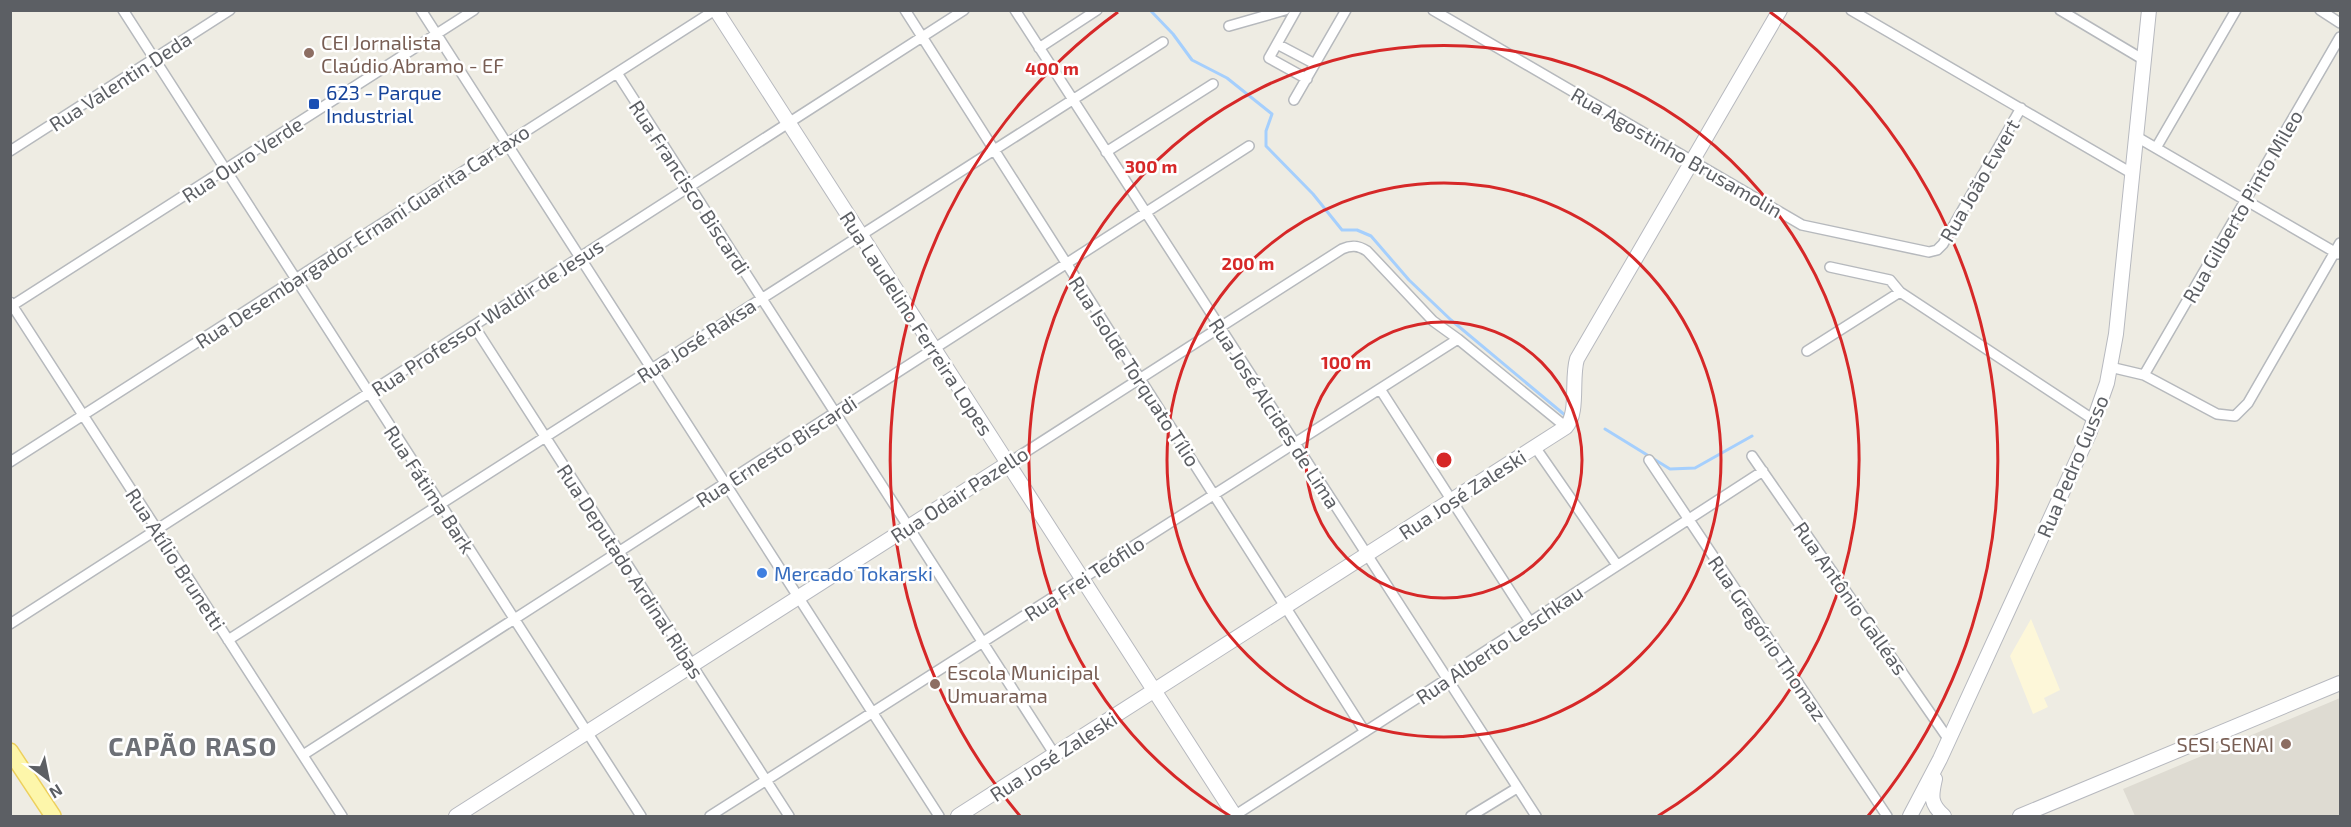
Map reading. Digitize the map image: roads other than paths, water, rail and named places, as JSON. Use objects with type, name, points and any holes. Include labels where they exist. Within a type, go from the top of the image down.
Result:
[{"type":"main road","points":[[10,751],[53,816]]},
{"type":"street","name":"Rua Fátima Bark","points":[[123,10],[641,816]]},
{"type":"street","name":"Rua Valentin Deda","points":[[10,151],[230,10]]},
{"type":"street","points":[[421,10],[939,816]]},
{"type":"street","name":"Rua Ouro Verde","points":[[11,305],[474,10]]},
{"type":"street","name":"Rua Desembargador Ernani Guarita Cartaxo","points":[[10,462],[715,10]]},
{"type":"street","name":"Rua Laudelino Ferreira Lopes","points":[[715,10],[1234,816]]},
{"type":"street","name":"Rua Isolde Torquato Tílio","points":[[905,10],[1365,732]]},
{"type":"street","name":"Rua Professor Waldir de Jesus","points":[[10,624],[964,10]]},
{"type":"street","name":"Rua José Alcides de Lima","points":[[1014,10],[1536,816]]},
{"type":"street","points":[[1039,48],[1097,10]]},
{"type":"street","points":[[1229,26],[1285,10]]},
{"type":"street","points":[[1296,10],[1269,57],[1306,79]]},
{"type":"street","points":[[1294,100],[1346,10]]},
{"type":"street","name":"Rua Agostinho Brusamolin","points":[[1433,10],[1802,225],[1929,252],[1937,250]]},
{"type":"street","points":[[1458,339],[1566,427],[1572,414],[1573,374],[1577,359],[1780,10]]},
{"type":"street","points":[[1851,10],[2133,174]]},
{"type":"street","points":[[2060,10],[2144,60]]},
{"type":"street","name":"Rua Pedro Gusso","points":[[1912,813],[1949,740],[2094,420],[2110,368],[2119,315],[2149,10]]},
{"type":"street","points":[[2156,148],[2236,10]]},
{"type":"street","points":[[2320,10],[2340,23]]},
{"type":"street","name":"Rua Gilberto Pinto Mileo","points":[[2144,375],[2340,37]]},
{"type":"street","name":"Rua José Raksa","points":[[228,640],[1163,42]]},
{"type":"street","points":[[1277,44],[1315,64]]},
{"type":"street","name":"Rua Francisco Biscardi","points":[[617,73],[1055,754]]},
{"type":"street","points":[[1106,152],[1213,84]]},
{"type":"street","name":"Rua João Ewert","points":[[1937,250],[2020,108]]},
{"type":"street","points":[[2137,137],[2338,254]]},
{"type":"street","name":"Rua Ernesto Biscardi","points":[[303,755],[1249,146]]},
{"type":"street","points":[[2110,368],[2144,375],[2217,414],[2235,416],[2248,403],[2338,254],[2340,243]]},
{"type":"street","name":"Rua Odair Pazello","points":[[456,816],[1342,249],[1361,247],[1433,321],[1458,339]]},
{"type":"street","points":[[1830,267],[1890,280],[1900,292],[2094,420]]},
{"type":"street","points":[[1807,351],[1900,292]]},
{"type":"street","name":"Rua Atílio Brunetti","points":[[11,305],[342,816]]},
{"type":"street","name":"Rua Deputado Ardinal Ribas","points":[[474,326],[789,816]]},
{"type":"street","name":"Rua Frei Teófilo","points":[[710,816],[1458,339]]},
{"type":"street","points":[[1380,388],[1530,622]]},
{"type":"street","name":"Rua José Zaleski","points":[[958,816],[1566,427]]},
{"type":"street","points":[[1535,447],[1617,565]]},
{"type":"street","name":"Rua Antônio Galléas","points":[[1752,456],[1949,740]]},
{"type":"street","name":"Rua Gregório Thomaz","points":[[1649,460],[1887,816]]},
{"type":"street","name":"Rua Alberto Leschkau","points":[[1234,816],[1447,680],[1461,667],[1763,471]]},
{"type":"street","points":[[2020,816],[2340,683]]},
{"type":"street","name":"Rua Pedro Gusso","points":[[1940,759],[1931,799],[1941,814]]},
{"type":"street","points":[[1472,816],[1517,788]]},
{"type":"street","points":[[1912,813],[1925,807],[1941,814]]},
{"type":"waterway","points":[[1150,10],[1173,34],[1192,60],[1227,78],[1272,114],[1266,131],[1266,146],[1313,194],[1342,230],[1357,230],[1371,236],[1409,280],[1451,320],[1566,416]]},
{"type":"waterway","points":[[1605,429],[1670,469],[1695,468],[1752,436]]},
{"type":"place","name":"CEI Jornalista Claúdio Abramo - EF","points":[[309,53]]},
{"type":"place","name":"623 - Parque Industrial","points":[[314,104]]},
{"type":"place","name":"Mercado Tokarski","points":[[762,573]]},
{"type":"place","name":"Escola Municipal Umuarama","points":[[935,684]]},
{"type":"place","name":"SESI SENAI","points":[[2286,744]]},
{"type":"district","name":"CAPÃO RASO","points":[[193,745]]}]
